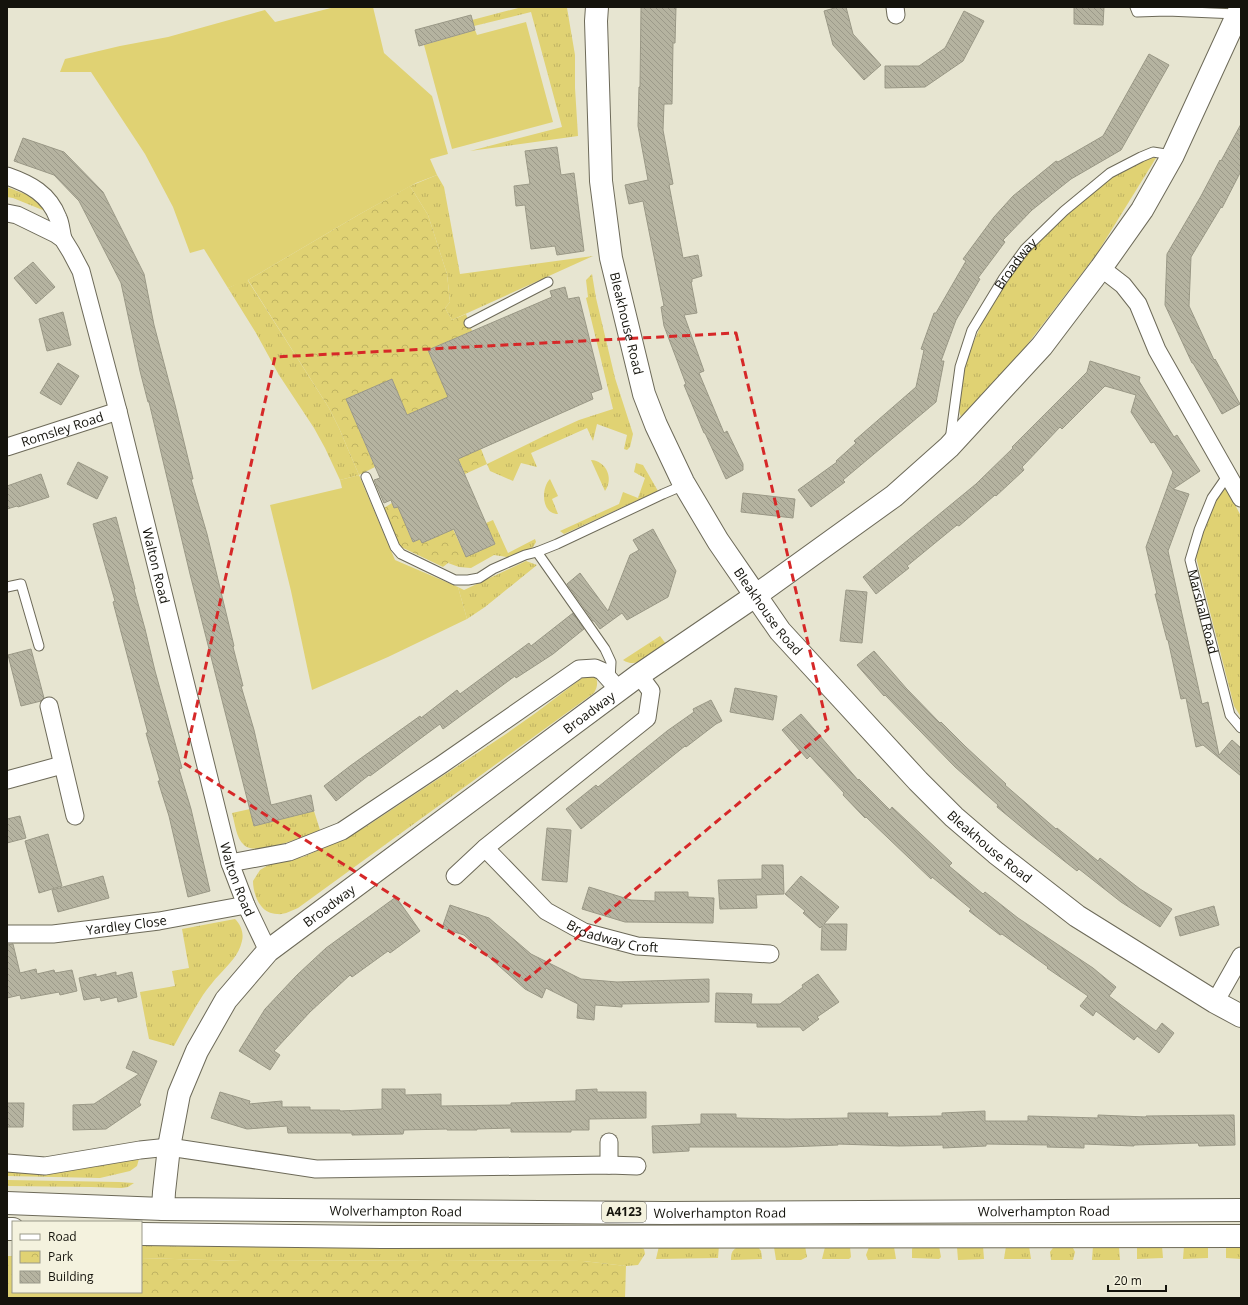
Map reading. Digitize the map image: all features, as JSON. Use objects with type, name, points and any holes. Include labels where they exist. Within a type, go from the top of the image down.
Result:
[{"type":"main road","name":"Bleakhouse Road","points":[[595,12],[601,180],[611,258],[644,394],[656,425],[684,485],[718,541],[784,636],[918,781],[954,817],[996,853],[1077,916],[1215,1002],[1241,1016]]},
{"type":"main road","name":"Broadway","points":[[163,1235],[164,1192],[169,1147],[179,1094],[197,1051],[226,1000],[268,951],[615,685],[639,675],[755,596],[894,496],[948,447],[1042,346],[1101,268],[1142,210],[1173,155],[1240,12]]},
{"type":"main road","name":"Wolverhampton Road","points":[[7,1203],[163,1209],[666,1213],[1241,1210]]},
{"type":"main road","name":"Wolverhampton Road","points":[[142,1234],[382,1237],[1241,1236]]},
{"type":"street","points":[[7,176],[36,189],[48,198],[59,218],[63,239]]},
{"type":"street","name":"Walton Road","points":[[7,214],[17,215],[63,239],[80,271],[118,411],[230,863],[246,905],[268,951]]},
{"type":"street","points":[[1101,268],[1123,285],[1138,304],[1157,350],[1241,498]]},
{"type":"street","name":"Romsley Road","points":[[7,447],[118,411]]},
{"type":"street","name":"Broadway","points":[[230,863],[290,852],[342,831],[441,765],[579,669],[595,668],[602,671],[615,685]]},
{"type":"street","points":[[455,876],[486,848],[647,718],[651,691],[639,675]]},
{"type":"street","points":[[49,706],[75,816]]},
{"type":"street","points":[[7,780],[62,765]]},
{"type":"street","name":"Broadway Croft","points":[[486,848],[546,911],[584,932],[637,946],[770,954]]},
{"type":"street","name":"Yardley Close","points":[[7,934],[53,934],[159,921],[246,905]]},
{"type":"street","points":[[1215,1002],[1241,956]]},
{"type":"street","points":[[609,1142],[609,1165]]},
{"type":"street","points":[[7,1163],[45,1166],[140,1150],[169,1147],[316,1169],[609,1165],[637,1166]]},
{"type":"lane","points":[[1135,7],[1137,12],[1240,12]]},
{"type":"lane","name":"Broadway","points":[[948,447],[960,367],[972,330],[1002,279],[1025,249],[1064,211],[1110,173],[1153,152],[1173,155]]},
{"type":"lane","points":[[469,323],[548,282]]},
{"type":"lane","name":"Marshall Road","points":[[1228,475],[1212,498],[1199,530],[1190,560],[1230,715],[1241,728]]},
{"type":"lane","points":[[366,477],[395,547],[400,554],[455,580],[479,578],[493,569],[525,555],[537,552],[684,485]]},
{"type":"lane","points":[[537,552],[605,649],[611,662],[615,685]]},
{"type":"lane","points":[[7,588],[21,584],[39,646]]},
{"type":"highlighted area","points":[[736,333],[828,729],[526,980],[184,763],[275,357]]},
{"type":"green space","points":[[335,7],[373,7],[384,53],[432,96],[448,154],[430,159],[437,175],[416,183],[248,280],[228,288],[204,249],[190,253],[173,207],[145,154],[91,72],[60,72],[65,59],[120,46],[168,37],[265,10],[275,22]]},
{"type":"green space","points":[[522,7],[567,8],[575,55],[575,88],[578,136],[470,151],[562,127],[531,12],[474,26],[472,20]]},
{"type":"green space","points":[[526,22],[553,122],[452,149],[424,45],[475,30],[477,35]]},
{"type":"green space","points":[[1144,158],[1156,158],[1096,255],[1023,350],[961,417],[959,411],[963,366],[982,323],[1006,282],[1028,252],[1065,213],[1111,175]]},
{"type":"green space","points":[[437,175],[444,187],[460,274],[593,256],[452,320],[445,308],[450,302],[447,274],[428,215],[410,186]]},
{"type":"green space","points":[[410,186],[428,215],[447,274],[450,302],[445,308],[452,320],[466,314],[472,331],[428,350],[461,427],[481,449],[487,464],[465,474],[434,403],[407,415],[392,379],[346,399],[375,467],[359,475],[329,408],[248,280]]},
{"type":"green space","points":[[7,187],[25,194],[41,203],[50,213],[7,197]]},
{"type":"green space","points":[[592,274],[596,298],[615,378],[633,434],[630,447],[627,450],[624,449],[627,435],[597,424],[593,441],[587,428],[531,453],[537,467],[521,463],[513,481],[490,471],[487,464],[579,420],[613,409],[586,298],[588,297],[586,280]]},
{"type":"green space","points":[[247,279],[329,408],[359,475],[340,480],[314,428],[279,375],[256,333],[228,288]]},
{"type":"green space","points":[[591,460],[601,463],[607,471],[609,481],[605,491]]},
{"type":"green space","points":[[636,463],[643,465],[658,491],[564,534],[560,531],[619,504],[623,492],[638,498],[645,478],[634,472]]},
{"type":"green space","points":[[359,475],[395,560],[458,587],[467,619],[388,657],[312,690],[291,591],[270,505],[342,488],[340,480]]},
{"type":"green space","points":[[550,479],[558,496],[552,499],[558,514],[552,513],[548,510],[544,500],[545,488]]},
{"type":"green space","points":[[1223,489],[1227,490],[1241,516],[1241,717],[1234,706],[1196,557],[1203,530],[1216,497]]},
{"type":"green space","points":[[392,503],[394,508],[402,505],[407,529],[413,542],[420,539],[422,543],[453,529],[466,557],[448,563],[443,567],[399,546],[384,508]]},
{"type":"green space","points":[[493,520],[508,553],[535,539],[536,542],[533,547],[513,558],[494,555],[471,568],[459,567],[448,563],[495,544],[486,523]]},
{"type":"green space","points":[[526,561],[537,565],[485,607],[467,619],[458,587],[464,590]]},
{"type":"green space","points":[[660,636],[666,644],[651,656],[640,662],[634,663],[629,663],[623,660]]},
{"type":"green space","points":[[595,674],[597,684],[594,693],[298,908],[285,913],[277,914],[266,911],[262,907],[256,897],[253,886],[253,881],[260,870],[270,864],[303,857],[337,842],[367,826],[506,734],[582,678]]},
{"type":"green space","points":[[250,809],[254,826],[314,811],[320,830],[304,837],[270,847],[259,849],[250,848],[241,842],[236,830],[232,813]]},
{"type":"green space","points":[[235,919],[240,926],[243,935],[239,951],[203,995],[174,1046],[149,1039],[140,992],[175,986],[172,971],[189,968],[182,929]]},
{"type":"green space","points":[[140,1155],[137,1166],[130,1171],[100,1178],[7,1176],[7,1170]]},
{"type":"green space","points":[[7,1180],[134,1183],[128,1187],[122,1188],[7,1186]]},
{"type":"green space","points":[[719,1245],[718,1258],[656,1259],[659,1246]]},
{"type":"green space","points":[[914,1245],[939,1246],[941,1257],[939,1259],[912,1258],[912,1249]]},
{"type":"green space","points":[[1055,1245],[1072,1246],[1075,1252],[1073,1260],[1051,1260],[1050,1252]]},
{"type":"green space","points":[[1137,1245],[1162,1246],[1163,1258],[1137,1259]]},
{"type":"green space","points":[[1208,1245],[1208,1258],[1183,1259],[1184,1246]]},
{"type":"green space","points":[[142,1246],[636,1246],[644,1249],[645,1254],[638,1265],[626,1266],[583,1261],[242,1261],[142,1258]]},
{"type":"green space","points":[[740,1246],[758,1247],[761,1251],[762,1259],[731,1260],[732,1252],[735,1248]]},
{"type":"green space","points":[[805,1246],[807,1257],[801,1260],[776,1260],[774,1247]]},
{"type":"green space","points":[[983,1246],[984,1259],[958,1260],[957,1247]]},
{"type":"green space","points":[[1006,1246],[1029,1246],[1031,1259],[1004,1259]]},
{"type":"green space","points":[[1093,1246],[1119,1247],[1120,1260],[1092,1260]]},
{"type":"green space","points":[[825,1247],[850,1247],[851,1257],[849,1259],[822,1259]]},
{"type":"green space","points":[[869,1247],[894,1247],[896,1259],[868,1260],[866,1255]]},
{"type":"green space","points":[[1241,1247],[1241,1259],[1226,1258],[1226,1248]]},
{"type":"green space","points":[[7,1256],[12,1256],[12,1293],[142,1293],[142,1258],[242,1261],[583,1261],[626,1266],[625,1298],[7,1298]]},
{"type":"building","points":[[641,7],[676,7],[675,43],[673,43],[672,104],[664,104],[663,130],[673,184],[669,185],[683,258],[698,255],[702,276],[692,279],[691,282],[697,313],[684,315],[704,371],[699,373],[724,433],[727,431],[743,464],[743,470],[726,479],[704,433],[684,385],[686,384],[664,326],[661,307],[664,306],[643,201],[629,204],[625,185],[648,180],[638,126]]},
{"type":"building","points":[[838,7],[846,7],[853,34],[881,65],[864,80],[833,45],[824,11]]},
{"type":"building","points":[[1074,7],[1104,7],[1103,25],[1074,24]]},
{"type":"building","points":[[964,11],[984,21],[963,61],[925,87],[885,88],[885,66],[919,66],[945,48]]},
{"type":"building","points":[[471,15],[475,30],[419,46],[415,30]]},
{"type":"building","points":[[1149,54],[1169,65],[1121,150],[1071,179],[1032,210],[1003,240],[1005,242],[978,278],[980,279],[956,320],[941,361],[944,361],[936,402],[843,480],[845,482],[811,507],[798,490],[837,462],[836,461],[856,443],[854,441],[916,387],[924,350],[921,349],[934,313],[936,313],[966,261],[963,259],[994,217],[1013,196],[1056,161],[1058,162],[1103,136]]},
{"type":"building","points":[[1241,124],[1241,171],[1222,208],[1221,207],[1191,257],[1189,306],[1214,360],[1215,359],[1240,404],[1222,414],[1192,363],[1165,305],[1167,254]]},
{"type":"building","points":[[23,138],[64,152],[103,192],[144,274],[154,325],[193,479],[191,479],[207,534],[243,686],[241,686],[254,730],[271,805],[311,795],[314,811],[254,826],[140,371],[121,283],[79,201],[54,175],[14,161]]},
{"type":"building","points":[[557,147],[561,175],[574,173],[584,251],[557,255],[555,246],[531,249],[525,205],[516,206],[514,186],[530,184],[525,151]]},
{"type":"building","points":[[33,262],[55,287],[36,304],[14,278]]},
{"type":"building","points":[[565,287],[568,299],[579,297],[602,389],[591,393],[593,399],[458,459],[495,544],[466,557],[454,529],[422,543],[420,539],[413,542],[398,507],[394,508],[391,500],[384,503],[374,480],[380,478],[346,399],[392,379],[407,415],[448,397],[428,350],[552,297],[550,291]]},
{"type":"building","points":[[63,312],[71,345],[47,351],[39,319]]},
{"type":"building","points":[[1090,361],[1140,377],[1139,381],[1174,437],[1177,435],[1200,471],[1173,489],[1189,494],[1168,551],[1202,704],[1208,702],[1219,755],[1232,740],[1241,748],[1241,776],[1203,745],[1196,747],[1186,698],[1181,699],[1168,640],[1155,594],[1157,594],[1146,547],[1173,472],[1154,442],[1151,443],[1131,412],[1136,395],[1105,386],[1062,429],[1060,427],[1022,467],[1024,470],[996,496],[995,495],[959,526],[957,525],[907,566],[909,568],[876,594],[863,577],[976,484],[1087,372]]},
{"type":"building","points":[[58,363],[79,376],[61,405],[40,393]]},
{"type":"building","points":[[78,462],[108,477],[97,499],[67,484]]},
{"type":"building","points":[[41,474],[49,497],[7,509],[7,486]]},
{"type":"building","points":[[743,493],[795,499],[793,518],[741,512]]},
{"type":"building","points":[[116,517],[155,671],[182,768],[179,769],[191,809],[210,891],[188,897],[169,816],[158,781],[160,781],[146,733],[148,733],[113,602],[115,601],[93,524]]},
{"type":"building","points":[[653,529],[676,571],[668,597],[627,620],[622,613],[600,629],[567,584],[580,573],[608,611],[630,555],[639,550],[633,540]]},
{"type":"building","points":[[846,590],[867,592],[862,643],[840,641]]},
{"type":"building","points":[[573,613],[584,629],[553,654],[516,678],[515,676],[443,729],[440,724],[370,776],[369,775],[336,801],[324,786],[420,716],[421,718],[457,690],[460,694],[529,643],[531,646]]},
{"type":"building","points":[[31,649],[44,698],[41,701],[21,706],[8,655]]},
{"type":"building","points":[[874,651],[906,688],[940,723],[941,722],[1006,784],[1005,785],[1056,829],[1057,828],[1098,861],[1100,858],[1140,889],[1172,909],[1160,927],[1121,902],[1079,869],[1077,871],[997,807],[998,805],[955,767],[885,695],[884,696],[857,665]]},
{"type":"building","points":[[735,688],[777,696],[773,720],[730,712]]},
{"type":"building","points":[[711,700],[722,721],[686,747],[685,746],[581,829],[566,809],[596,785],[598,787],[667,731],[694,712],[693,709]]},
{"type":"building","points":[[801,714],[858,780],[859,779],[890,810],[892,807],[952,863],[949,866],[983,894],[985,892],[1018,918],[1093,968],[1116,987],[1109,996],[1156,1031],[1162,1023],[1174,1033],[1159,1053],[1137,1036],[1134,1040],[1096,1011],[1093,1016],[1080,1006],[1088,996],[1047,968],[1048,967],[1002,934],[1000,935],[969,911],[971,909],[932,877],[931,879],[866,817],[865,818],[810,756],[807,759],[782,730]]},
{"type":"building","points":[[20,816],[26,838],[7,843],[7,819]]},
{"type":"building","points":[[547,828],[571,830],[567,882],[542,880]]},
{"type":"building","points":[[48,834],[62,886],[39,893],[25,841]]},
{"type":"building","points":[[762,865],[783,865],[784,894],[756,895],[757,908],[720,909],[718,880],[762,879]]},
{"type":"building","points":[[103,876],[109,898],[58,912],[52,890]]},
{"type":"building","points":[[801,876],[839,907],[824,924],[847,924],[846,950],[821,950],[822,926],[820,928],[803,913],[805,911],[785,894]]},
{"type":"building","points":[[589,887],[631,900],[655,901],[655,892],[688,892],[688,897],[714,898],[713,923],[625,922],[582,909]]},
{"type":"building","points":[[396,897],[420,931],[390,953],[388,951],[352,977],[350,975],[310,1012],[274,1051],[280,1055],[270,1070],[239,1051],[265,1009],[297,975],[326,948]]},
{"type":"building","points":[[450,905],[489,918],[531,954],[581,979],[617,982],[709,979],[709,1002],[622,1004],[622,1007],[595,1005],[594,1020],[577,1018],[578,1004],[546,988],[542,998],[525,989],[464,935],[442,928]]},
{"type":"building","points":[[1214,906],[1219,925],[1180,936],[1175,917]]},
{"type":"building","points":[[13,944],[20,973],[36,969],[37,974],[54,970],[55,973],[72,970],[77,991],[60,995],[59,992],[21,999],[20,995],[7,998],[7,945]]},
{"type":"building","points":[[116,972],[116,976],[132,972],[137,997],[118,1002],[117,997],[101,1001],[100,997],[84,1000],[79,978],[96,974],[96,977]]},
{"type":"building","points":[[818,974],[839,1002],[817,1017],[819,1019],[803,1031],[800,1027],[757,1027],[757,1023],[715,1022],[716,993],[752,994],[751,1004],[780,1004],[803,987],[802,985]]},
{"type":"building","points":[[133,1051],[157,1061],[139,1102],[141,1105],[106,1129],[73,1130],[73,1105],[94,1104],[139,1074],[126,1068]]},
{"type":"building","points":[[382,1089],[405,1089],[405,1095],[441,1094],[441,1106],[511,1105],[511,1103],[576,1101],[576,1090],[597,1089],[597,1092],[646,1092],[646,1118],[589,1119],[589,1130],[571,1130],[571,1132],[511,1132],[511,1128],[477,1130],[404,1130],[403,1134],[352,1135],[352,1133],[288,1133],[287,1126],[247,1129],[211,1118],[220,1092],[250,1101],[249,1104],[282,1101],[282,1107],[310,1107],[310,1110],[340,1111],[382,1109]]},
{"type":"building","points":[[7,1103],[24,1103],[23,1127],[7,1127]]},
{"type":"building","points":[[985,1111],[985,1121],[1028,1121],[1028,1116],[1098,1118],[1098,1115],[1146,1117],[1234,1115],[1235,1145],[1199,1146],[1198,1143],[1134,1146],[1084,1144],[1084,1148],[1047,1147],[1048,1145],[986,1144],[986,1146],[943,1148],[943,1145],[899,1146],[838,1144],[788,1147],[689,1147],[689,1151],[653,1153],[652,1126],[701,1124],[701,1114],[736,1114],[736,1118],[788,1119],[848,1118],[848,1113],[888,1113],[887,1117],[942,1116],[942,1113]]}]
